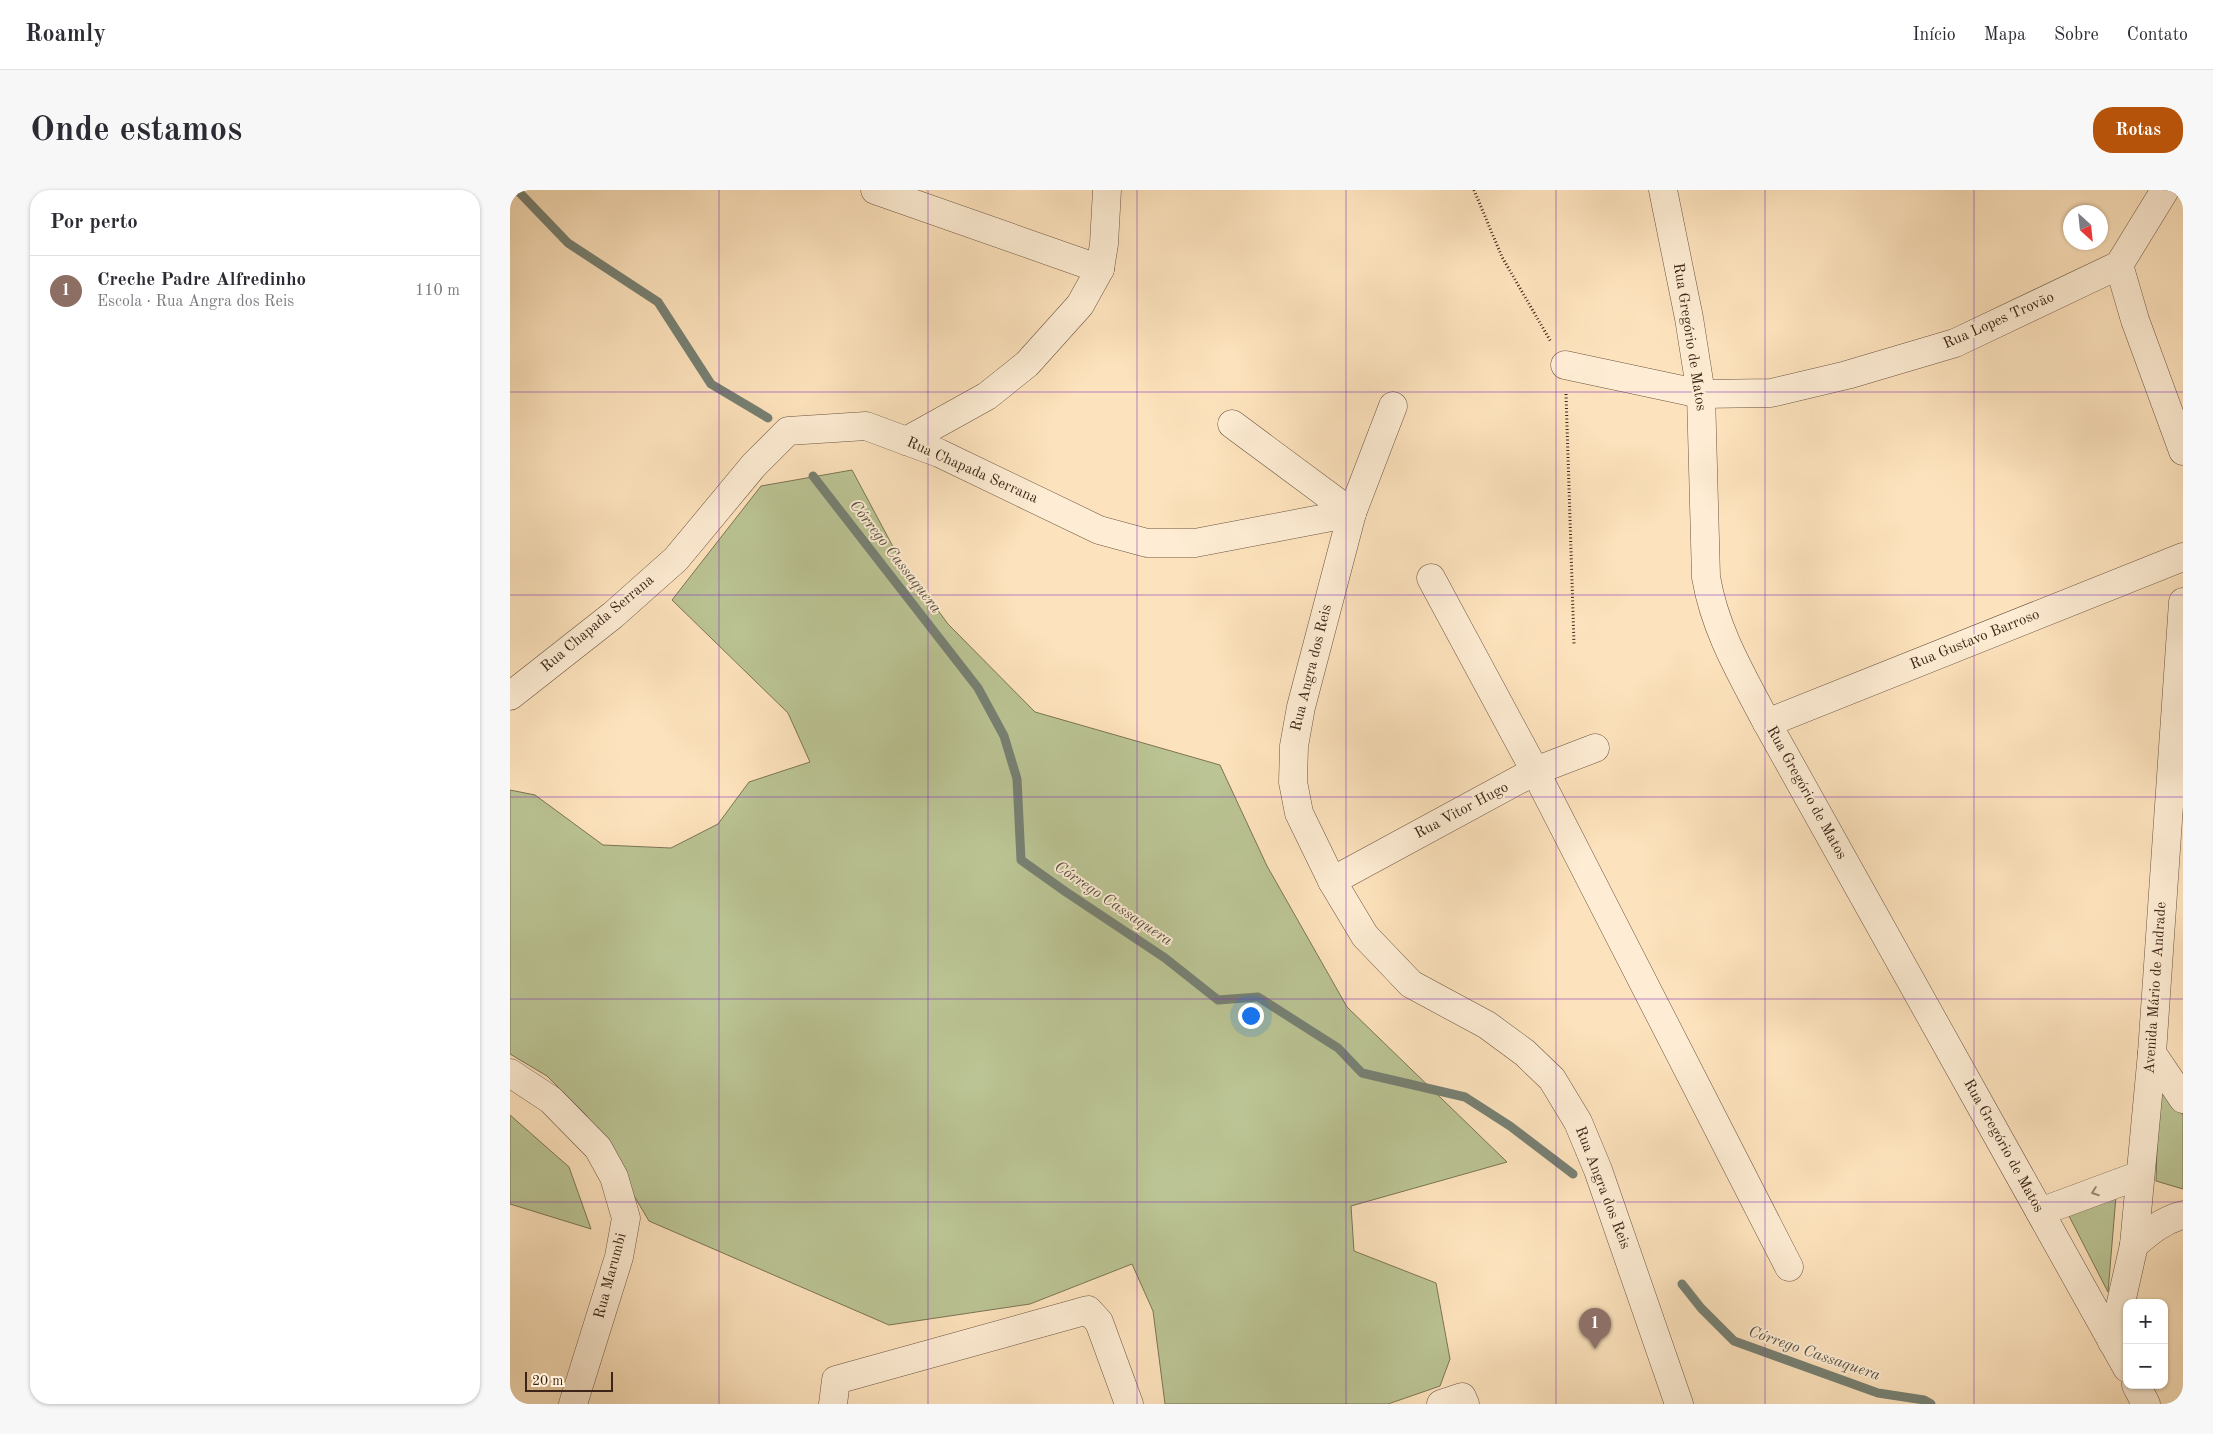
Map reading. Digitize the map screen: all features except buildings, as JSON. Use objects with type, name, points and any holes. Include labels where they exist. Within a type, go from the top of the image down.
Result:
[{"type":"street","points":[[875,190],[1100,269]]},
{"type":"street","points":[[1086,190],[1106,218]]},
{"type":"street","points":[[906,441],[987,396],[1027,364],[1080,305],[1100,269],[1107,190]]},
{"type":"street","name":"Rua Gregório de Matos","points":[[1663,190],[1689,318],[1701,394],[1706,577],[1711,604],[1722,636],[1767,723],[2112,1342]]},
{"type":"street","points":[[2165,190],[2118,265],[2134,320],[2183,451]]},
{"type":"street","name":"Rua Lopes Trovão","points":[[1565,365],[1701,394],[1771,393],[1847,375],[1955,343],[2118,265]]},
{"type":"street","name":"Rua Angra dos Reis","points":[[1393,406],[1352,513],[1301,707],[1294,746],[1293,782],[1299,813],[1332,881],[1365,936],[1411,984],[1487,1025],[1525,1053],[1552,1079],[1578,1122],[1598,1170],[1679,1404]]},
{"type":"street","points":[[1232,424],[1352,513]]},
{"type":"street","name":"Rua Chapada Serrana","points":[[510,696],[613,615],[676,558],[754,465],[788,431],[866,426],[939,453],[1099,530],[1147,543],[1195,543],[1352,513]]},
{"type":"street","name":"Rua Gustavo Barroso","points":[[1767,723],[2183,557]]},
{"type":"street","points":[[1431,578],[1536,770],[1788,1267]]},
{"type":"street","name":"Avenida Mário de Andrade","points":[[2112,1342],[2134,1246],[2152,1053],[2183,602]]},
{"type":"street","name":"Rua Vitor Hugo","points":[[1332,881],[1536,770],[1594,748]]},
{"type":"street","points":[[2152,1053],[2183,1099]]},
{"type":"street","name":"Rua Marumbi","points":[[510,1072],[552,1100],[598,1148],[614,1177],[626,1218],[619,1257],[573,1404]]},
{"type":"street","points":[[2040,1212],[2140,1175]]},
{"type":"street","points":[[2134,1246],[2158,1226],[2183,1215]]},
{"type":"street","points":[[833,1404],[836,1380],[1088,1310],[1099,1322],[1129,1404]]},
{"type":"street","points":[[2112,1342],[2123,1361]]},
{"type":"street","points":[[2138,1389],[2146,1404]]},
{"type":"path","points":[[1474,190],[1502,257],[1565,365],[1574,644]]},
{"type":"green space","points":[[852,470],[898,556],[948,624],[1035,712],[1220,765],[1267,866],[1347,1007],[1507,1162],[1351,1206],[1354,1251],[1436,1283],[1450,1359],[1440,1386],[1388,1404],[1165,1404],[1153,1311],[1132,1264],[1030,1304],[889,1325],[649,1221],[586,1115],[547,1076],[510,1054],[510,790],[535,795],[603,845],[671,848],[718,824],[749,782],[810,762],[788,713],[672,600],[761,486]]},
{"type":"green space","points":[[2159,1075],[2183,1115],[2183,1189],[2156,1181]]},
{"type":"green space","points":[[510,1115],[569,1167],[591,1229],[510,1204]]},
{"type":"green space","points":[[2116,1196],[2108,1292],[2068,1214]]},
{"type":"waterway","name":"Córrego Cassaquera","points":[[517,190],[568,243],[658,302],[711,384],[768,418]]},
{"type":"waterway","name":"Córrego Cassaquera","points":[[813,476],[978,688],[1004,736],[1017,779],[1021,860],[1165,958],[1218,1000],[1258,997],[1338,1048],[1362,1073],[1465,1097],[1510,1126],[1573,1174]]},
{"type":"waterway","name":"Córrego Cassaquera","points":[[1682,1284],[1701,1308],[1734,1341],[1878,1393],[1924,1400],[1931,1404]]},
{"type":"place","name":"Creche Padre Alfredinho","points":[[1595,1349]]}]
